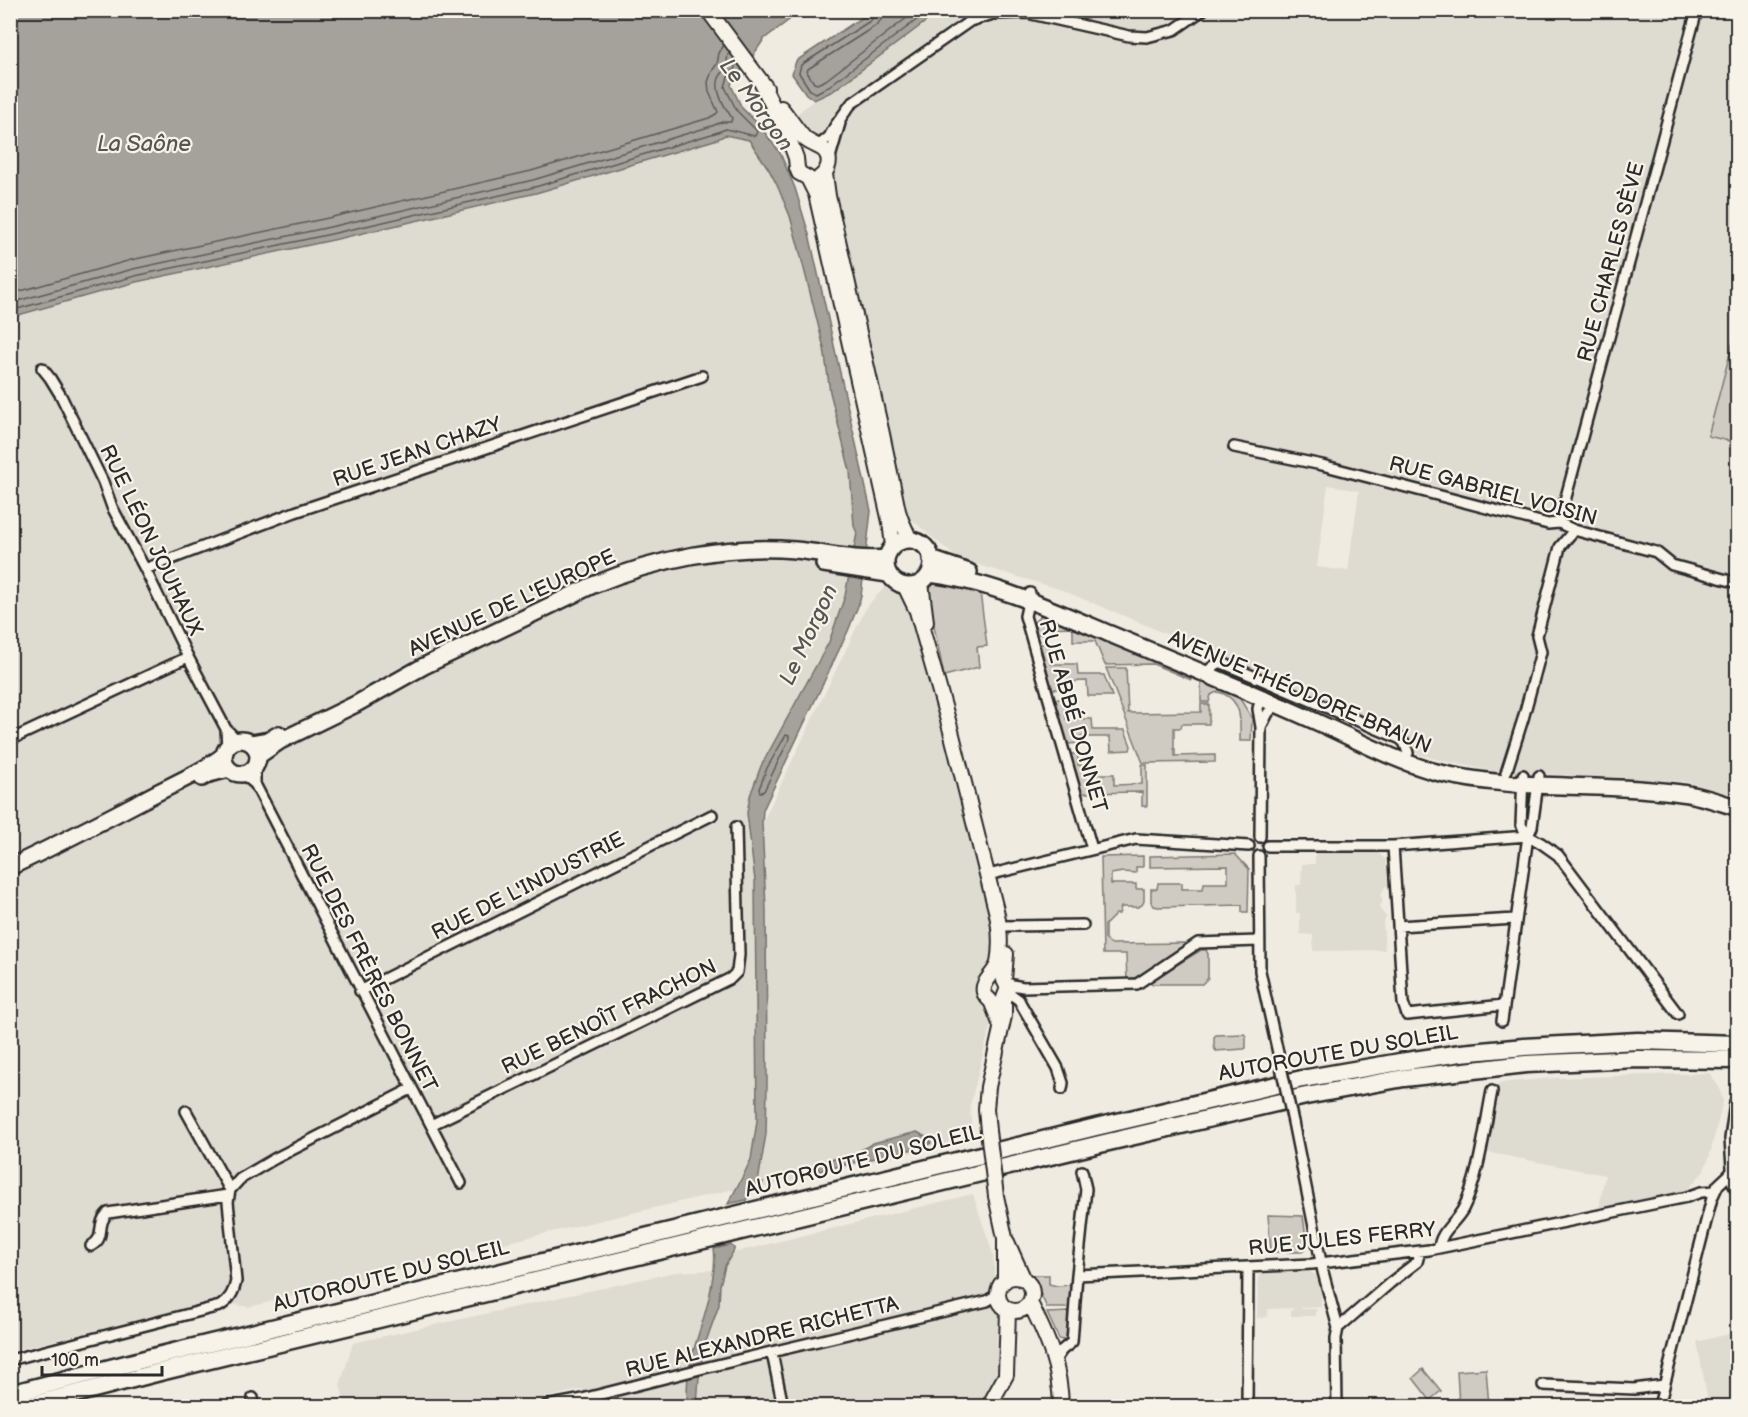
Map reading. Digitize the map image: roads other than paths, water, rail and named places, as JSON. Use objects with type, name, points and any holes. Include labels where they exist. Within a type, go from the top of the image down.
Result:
[{"type":"highway","name":"AUTOROUTE DU SOLEIL","points":[[10,1394],[149,1358],[1252,1090],[1339,1072],[1441,1056],[1524,1047],[1638,1041],[1737,1043]]},
{"type":"highway","name":"AUTOROUTE DU SOLEIL","points":[[28,1407],[160,1372],[709,1238],[1255,1107],[1373,1083],[1464,1070],[1557,1062],[1638,1059],[1737,1060]]},
{"type":"main road","points":[[910,540],[924,546],[927,572],[913,586],[905,586],[895,582],[888,574],[890,552],[902,541],[910,540]]},
{"type":"main road","name":"AVENUE DE L'EUROPE","points":[[10,867],[206,769],[242,760],[356,704],[385,687],[620,573],[691,556],[765,550],[796,558],[870,565],[888,574]]},
{"type":"main road","name":"AVENUE DE L'EUROPE","points":[[870,565],[890,552]]},
{"type":"main road","name":"AVENUE THÉODORE BRAUN","points":[[927,572],[1029,596],[1265,690],[1408,753],[1434,762],[1491,773],[1506,773],[1531,780],[1681,793],[1718,801],[1737,808]]},
{"type":"main road","name":"AVENUE THÉODORE BRAUN","points":[[1029,596],[1265,690],[1277,704],[1405,762],[1436,772],[1463,777],[1663,783],[1700,790],[1737,802]]},
{"type":"main road","points":[[1737,1103],[1733,1139],[1735,1167],[1733,1180],[1737,1187]]},
{"type":"street","points":[[708,10],[799,132],[806,140],[826,152],[828,196],[898,511],[910,540]]},
{"type":"street","points":[[841,117],[827,167],[817,178],[808,178],[799,173],[795,163],[798,154],[804,147],[816,146],[829,137],[841,117],[851,104],[970,21],[993,15],[1027,13],[1129,36],[1147,37],[1174,30],[1203,10]]},
{"type":"street","name":"RUE CHARLES SÈVE","points":[[1560,523],[1697,10]]},
{"type":"street","points":[[760,80],[796,158]]},
{"type":"street","points":[[808,178],[816,194],[824,227],[890,522],[890,552]]},
{"type":"street","name":"RUE LÉON JOUHAUX","points":[[42,368],[51,378],[61,396],[103,482],[117,517],[242,760]]},
{"type":"street","name":"RUE JEAN CHAZY","points":[[145,569],[295,513],[702,376]]},
{"type":"street","name":"RUE GABRIEL VOISIN","points":[[1233,447],[1322,465],[1548,524],[1560,523],[1574,530],[1656,552],[1672,566],[1737,583]]},
{"type":"street","points":[[1506,773],[1541,652],[1537,636],[1560,547],[1574,530]]},
{"type":"street","points":[[927,572],[936,680]]},
{"type":"street","points":[[905,586],[917,611],[951,731],[999,926],[1001,1026],[986,1099],[988,1131],[996,1196],[1005,1238],[1024,1280],[1033,1293],[1030,1304],[1020,1311],[1000,1298]]},
{"type":"street","name":"RUE ABBÉ DONNET","points":[[1029,596],[1026,616],[1092,849]]},
{"type":"street","points":[[10,741],[188,657]]},
{"type":"street","points":[[1260,837],[1261,727],[1258,709],[1265,690]]},
{"type":"street","points":[[1261,727],[1268,713],[1277,704]]},
{"type":"street","name":"RUE DES FRÈRES BONNET","points":[[242,760],[461,1183]]},
{"type":"street","points":[[1531,780],[1521,825],[1528,836],[1558,855],[1678,1014]]},
{"type":"street","points":[[1502,1021],[1515,919],[1528,836],[1532,827],[1531,780]]},
{"type":"street","name":"RUE DE L'INDUSTRIE","points":[[360,991],[712,815]]},
{"type":"street","name":"RUE BENOÎT FRACHON","points":[[431,1125],[731,978],[736,972],[739,956],[736,827]]},
{"type":"street","points":[[1268,846],[1393,846],[1528,836]]},
{"type":"street","points":[[1260,837],[1268,846],[1265,854],[1253,855],[1249,846],[1251,840],[1260,837]]},
{"type":"street","points":[[988,875],[1136,839],[1249,846]]},
{"type":"street","points":[[1393,846],[1403,1003],[1407,1015],[1504,1005]]},
{"type":"street","points":[[1259,856],[1260,971],[1321,1263],[1338,1328],[1336,1338],[1337,1407]]},
{"type":"street","points":[[1398,926],[1515,919]]},
{"type":"street","points":[[999,926],[1083,925]]},
{"type":"street","points":[[1001,988],[1137,984],[1198,943],[1259,941]]},
{"type":"street","points":[[1001,988],[1019,1000],[1055,1060],[1064,1083],[1062,1089]]},
{"type":"street","points":[[91,1246],[98,1242],[101,1236],[102,1218],[108,1213],[229,1193],[240,1179],[274,1159],[411,1089]]},
{"type":"street","points":[[1444,1247],[1440,1239],[1464,1206],[1472,1187],[1491,1090]]},
{"type":"street","points":[[10,1360],[220,1306],[227,1302],[236,1281],[229,1193],[186,1111]]},
{"type":"street","points":[[1659,1407],[1713,1195],[1718,1185],[1735,1167]]},
{"type":"street","points":[[1056,1352],[1072,1342],[1086,1189],[1082,1171]]},
{"type":"street","name":"RUE JULES FERRY","points":[[1077,1275],[1321,1263],[1420,1251],[1687,1197],[1701,1192],[1713,1195],[1737,1187]]},
{"type":"street","points":[[990,1407],[1006,1375],[1000,1298],[1005,1238]]},
{"type":"street","points":[[1338,1328],[1418,1262],[1420,1251]]},
{"type":"street","points":[[1247,1407],[1248,1267]]},
{"type":"street","points":[[1000,1298],[1016,1277],[1024,1280]]},
{"type":"street","name":"RUE ALEXANDRE RICHETTA","points":[[546,1407],[578,1403],[704,1368],[1000,1298]]},
{"type":"street","points":[[1030,1304],[1056,1352],[1061,1407]]},
{"type":"street","points":[[771,1353],[783,1407]]},
{"type":"street","points":[[1543,1385],[1634,1389],[1664,1385]]},
{"type":"water","points":[[873,10],[940,11],[833,91],[814,100],[806,94],[792,74],[796,61]]},
{"type":"water","name":"La Saône","points":[[11,11],[801,11],[764,39],[752,57],[749,54],[744,68],[731,85],[742,108],[759,125],[780,153],[795,188],[810,238],[871,511],[858,606],[763,810],[766,909],[766,1134],[758,1182],[763,1182],[760,1188],[754,1189],[746,1200],[728,1204],[751,1159],[757,1121],[755,881],[747,813],[750,796],[761,766],[829,642],[845,596],[857,533],[854,526],[850,471],[830,392],[824,348],[790,216],[768,168],[749,140],[725,135],[536,193],[136,282],[11,317]]},
{"type":"water","points":[[917,1132],[930,1139],[931,1143],[819,1171],[817,1163],[855,1154],[873,1143]]},
{"type":"water","points":[[731,1245],[734,1250],[725,1266],[720,1285],[719,1305],[704,1347],[697,1406],[688,1406],[688,1374],[709,1298],[715,1258],[714,1249]]},
{"type":"water label","name":"Le Morgon","points":[[756,105]]},
{"type":"water label","name":"Le Morgon","points":[[809,635]]}]
